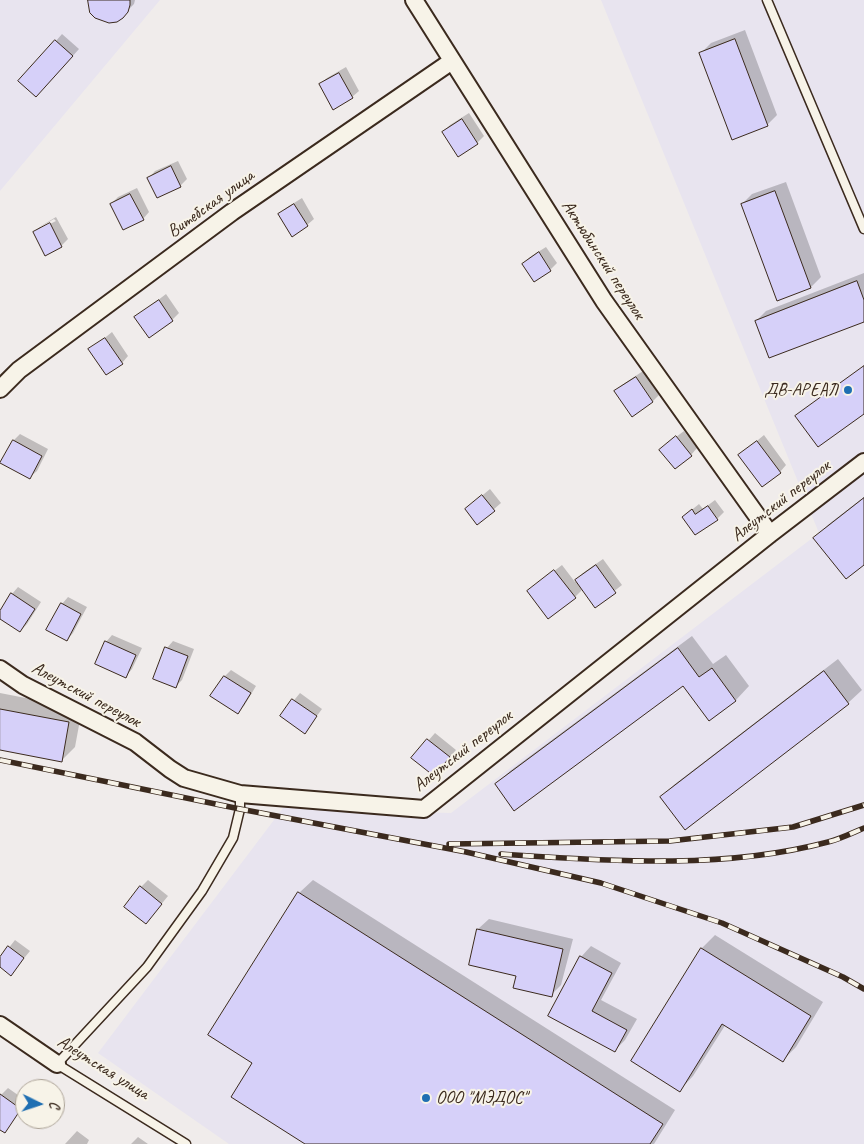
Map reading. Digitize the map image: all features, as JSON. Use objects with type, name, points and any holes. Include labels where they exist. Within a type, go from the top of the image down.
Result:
[{"type":"street","name":"Актюбинский переулок","points":[[414,0],[604,301],[770,534]]},
{"type":"street","name":"Витебская улица","points":[[0,389],[19,370],[232,212],[452,62]]},
{"type":"street","name":"Алеутский переулок","points":[[0,669],[23,685],[135,742],[184,778],[240,794],[424,809],[770,534],[864,462]]},
{"type":"street","name":"Алеутская улица","points":[[0,1025],[57,1064]]},
{"type":"lane","points":[[767,0],[864,229]]},
{"type":"lane","points":[[57,1064],[147,967],[202,891],[233,838],[240,809],[240,794]]},
{"type":"lane","name":"Алеутская улица","points":[[57,1064],[186,1144]]},
{"type":"shaded area","points":[[0,0],[160,0],[0,191]]},
{"type":"shaded area","points":[[601,0],[864,0],[864,1144],[229,1144],[98,1053],[283,808],[451,813],[819,533]]},
{"type":"building","points":[[88,0],[130,0],[130,5],[128,12],[123,18],[117,22],[109,23],[95,18],[90,13]]},
{"type":"building","points":[[735,39],[768,126],[732,140],[699,53]]},
{"type":"building","points":[[55,40],[73,56],[36,97],[18,81]]},
{"type":"building","points":[[339,73],[353,98],[333,110],[319,84]]},
{"type":"building","points":[[462,119],[478,144],[458,157],[442,132]]},
{"type":"building","points":[[171,166],[181,187],[157,198],[147,178]]},
{"type":"building","points":[[775,191],[811,288],[777,301],[741,204]]},
{"type":"building","points":[[130,194],[144,220],[123,230],[110,204]]},
{"type":"building","points":[[294,204],[308,226],[292,237],[278,214]]},
{"type":"building","points":[[50,223],[62,247],[45,256],[33,232]]},
{"type":"building","points":[[539,252],[551,271],[534,282],[522,264]]},
{"type":"building","points":[[857,281],[864,300],[864,322],[769,358],[755,321]]},
{"type":"building","points":[[159,300],[173,321],[149,338],[134,317]]},
{"type":"building","points":[[105,338],[123,364],[106,375],[88,349]]},
{"type":"building","name":"ДВ-АРЕАЛ","points":[[864,366],[864,414],[818,447],[795,416]]},
{"type":"building","points":[[636,377],[653,402],[632,417],[614,391]]},
{"type":"building","points":[[676,436],[692,456],[675,469],[659,450]]},
{"type":"building","points":[[13,440],[42,456],[30,479],[0,463]]},
{"type":"building","points":[[757,441],[781,473],[762,487],[738,455]]},
{"type":"building","points":[[482,495],[495,511],[477,525],[465,509]]},
{"type":"building","points":[[864,498],[864,565],[846,579],[813,538]]},
{"type":"building","points":[[708,506],[718,520],[695,535],[682,517],[692,509],[695,514]]},
{"type":"building","points":[[596,565],[616,593],[595,608],[575,580]]},
{"type":"building","points":[[554,570],[576,598],[548,619],[527,591]]},
{"type":"building","points":[[11,593],[35,609],[20,632],[0,619],[0,611]]},
{"type":"building","points":[[61,603],[81,614],[67,641],[46,630]]},
{"type":"building","points":[[105,641],[136,655],[126,678],[95,664]]},
{"type":"building","points":[[165,647],[188,656],[176,688],[153,679]]},
{"type":"building","points":[[678,648],[699,677],[712,668],[736,701],[709,721],[683,686],[514,811],[495,784]]},
{"type":"building","points":[[824,671],[849,704],[685,830],[660,797]]},
{"type":"building","points":[[224,676],[251,693],[238,714],[210,696]]},
{"type":"building","points":[[292,699],[317,716],[305,734],[280,716]]},
{"type":"building","points":[[0,709],[69,722],[62,762],[0,750]]},
{"type":"building","points":[[427,739],[450,757],[434,776],[411,758]]},
{"type":"building","points":[[140,886],[162,904],[146,924],[124,907]]},
{"type":"building","points":[[298,892],[663,1124],[650,1144],[305,1144],[231,1097],[252,1063],[208,1035]]},
{"type":"building","points":[[477,929],[563,949],[552,997],[513,988],[516,976],[469,965]]},
{"type":"building","points":[[8,946],[24,958],[11,976],[0,967],[0,957]]},
{"type":"building","points":[[701,948],[811,1016],[783,1062],[722,1024],[680,1092],[631,1061]]},
{"type":"building","points":[[580,956],[612,973],[592,1011],[627,1030],[615,1052],[548,1016]]},
{"type":"building","points":[[0,1094],[15,1105],[15,1118],[5,1133],[0,1130]]},
{"type":"railway","points":[[0,760],[240,809],[466,852],[601,883],[722,923],[843,977],[864,989]]},
{"type":"railway","points":[[449,844],[670,841],[793,827],[864,805]]},
{"type":"railway","points":[[501,854],[624,861],[706,860],[788,851],[842,838],[864,828]]},
{"type":"place","name":"ДВ-АРЕАЛ","points":[[848,390]]},
{"type":"place","name":"ООО \"МЭДОС\"","points":[[426,1098]]}]
